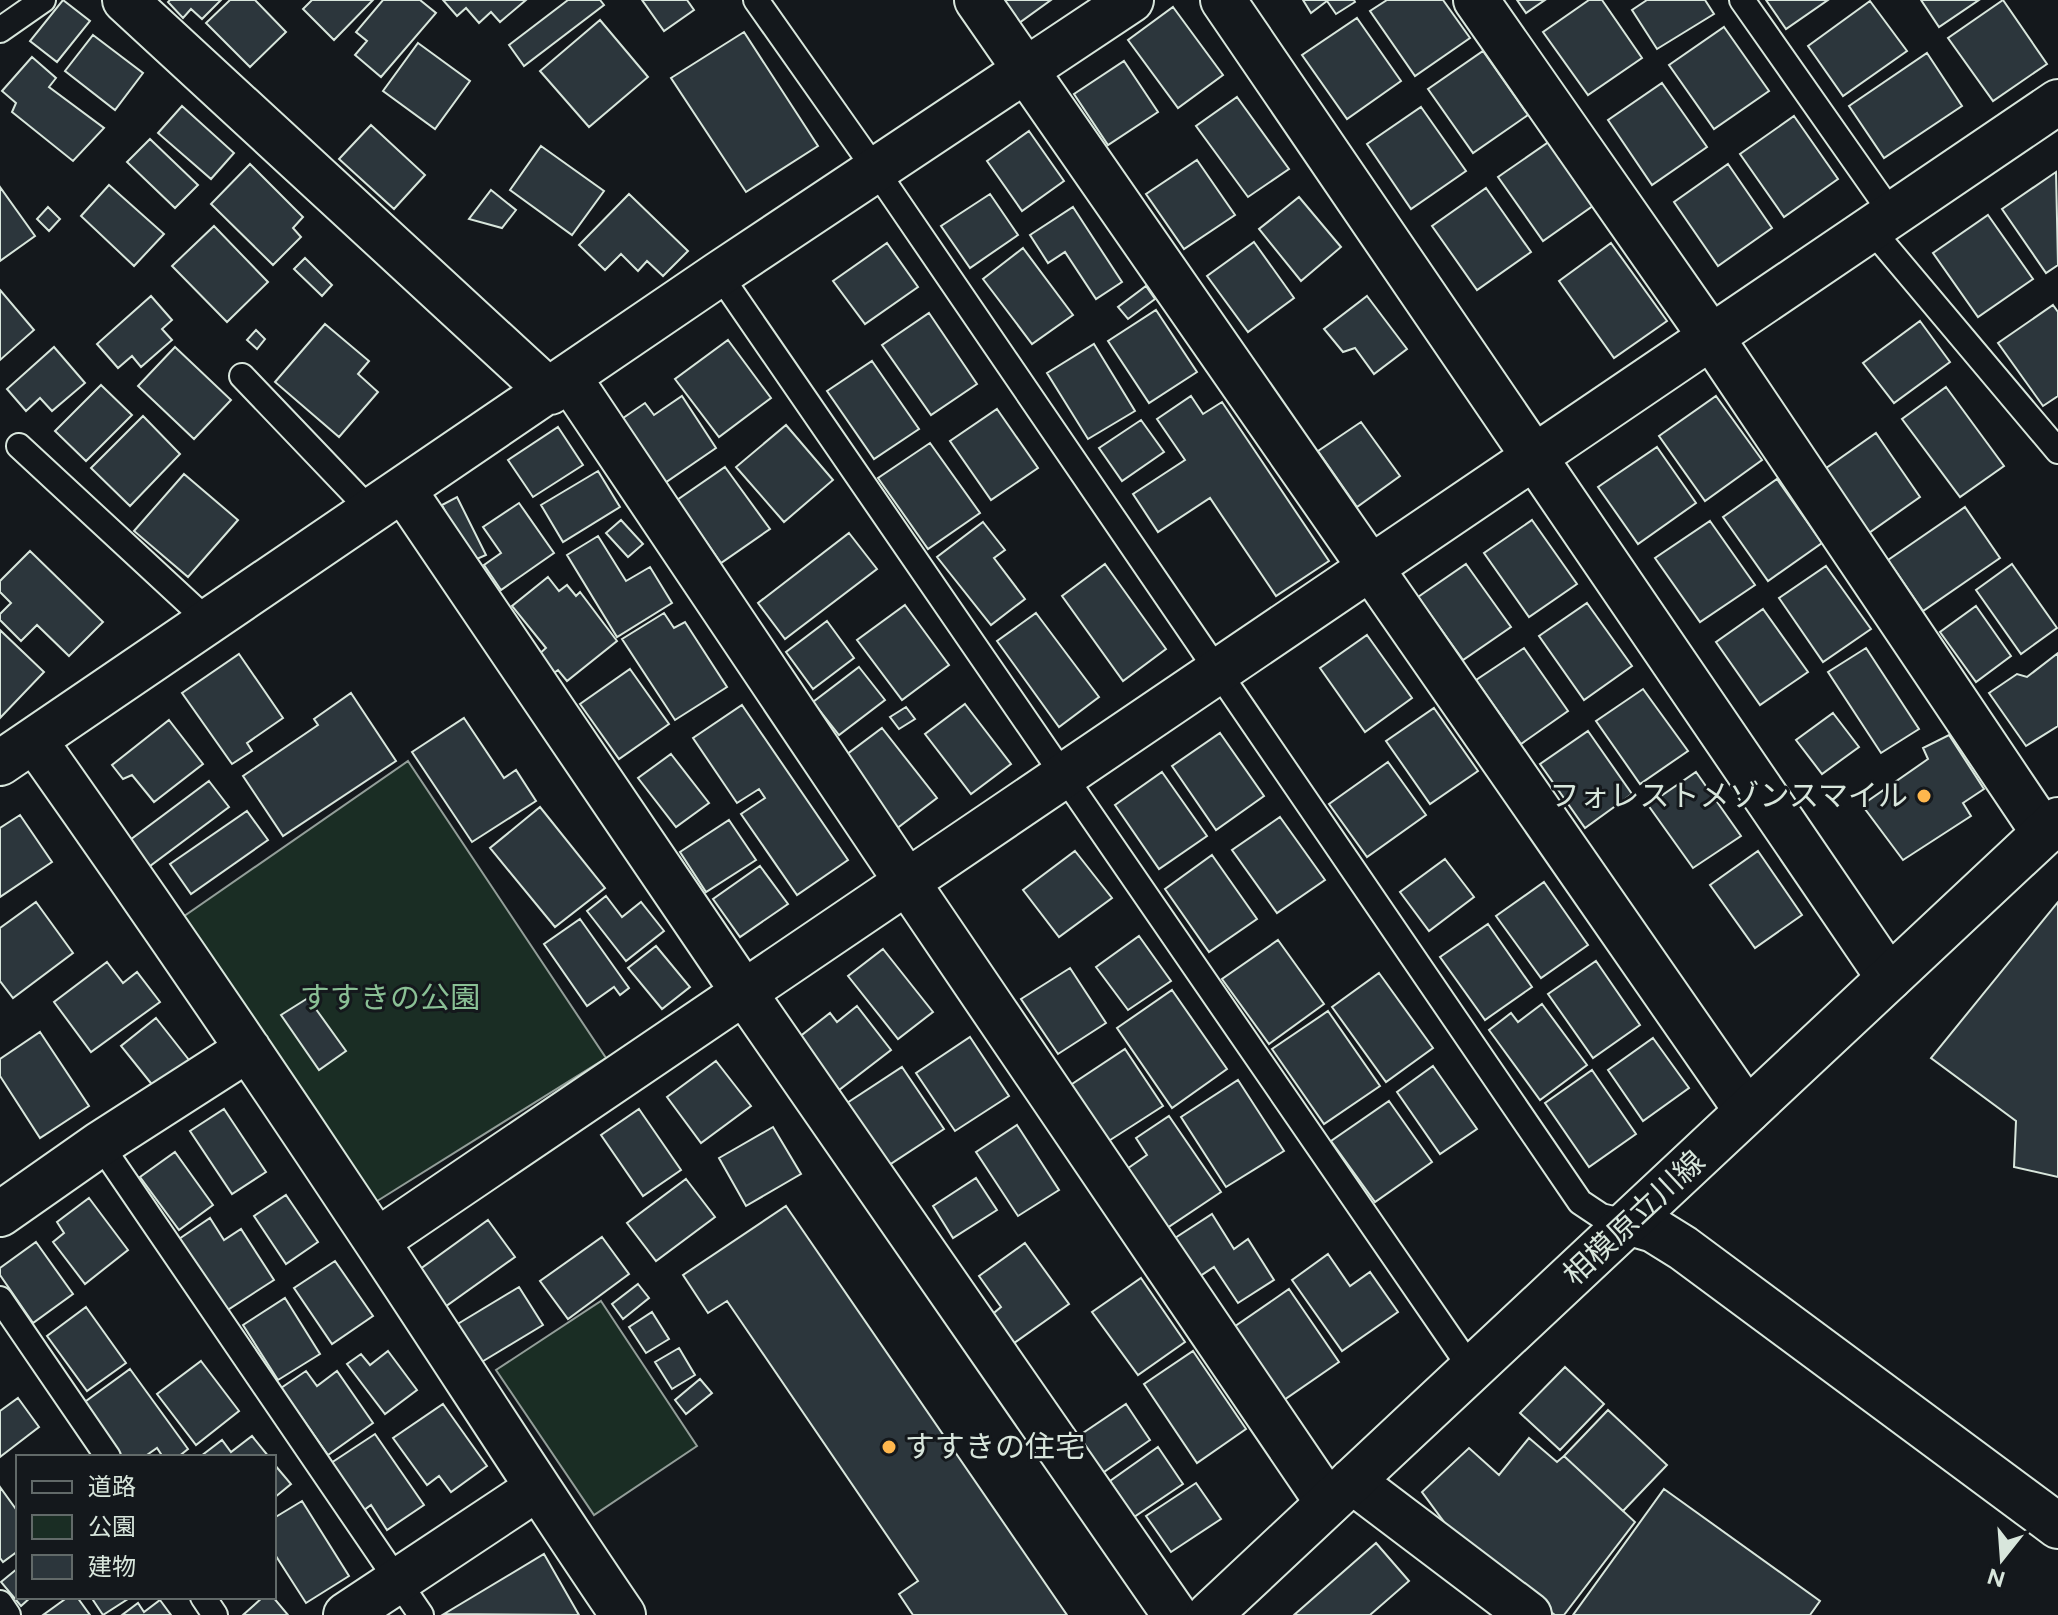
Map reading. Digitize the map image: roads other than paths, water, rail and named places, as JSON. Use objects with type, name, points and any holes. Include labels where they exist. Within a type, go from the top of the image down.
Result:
[{"type":"street","points":[[125,0],[559,385],[1340,1492],[1529,1615]]},
{"type":"street","points":[[977,0],[1747,1111]]},
{"type":"street","points":[[623,1615],[536,1489],[377,1241],[167,928],[17,752],[719,274],[1131,0]]},
{"type":"street","points":[[1223,0],[1889,978]]},
{"type":"street","points":[[1476,0],[2051,827]]},
{"type":"street","points":[[377,1241],[1882,221],[2052,117]]},
{"type":"street","points":[[387,501],[744,992],[1175,1615]]},
{"type":"street","name":"相模原立川線","points":[[1209,1615],[2051,827]]},
{"type":"street","points":[[0,1214],[100,1144],[248,1049]]},
{"type":"street","points":[[1630,1223],[1654,1230],[1683,1248],[2058,1526]]},
{"type":"street","points":[[346,1615],[409,1598],[536,1489]]},
{"type":"lane","points":[[0,30],[43,0]]},
{"type":"lane","points":[[756,0],[875,169],[1580,1202],[1601,1216],[1630,1223]]},
{"type":"lane","points":[[1742,0],[1882,221],[2058,451]]},
{"type":"lane","points":[[719,274],[1472,1370]]},
{"type":"lane","points":[[242,376],[387,501]]},
{"type":"lane","points":[[19,446],[208,621]]},
{"type":"lane","points":[[100,1144],[409,1598]]},
{"type":"lane","points":[[0,1299],[107,1455]]},
{"type":"lane","points":[[0,1603],[8,1615]]},
{"type":"place","name":"フォレストメゾンスマイル","points":[[1924,796]]},
{"type":"place","name":"すすきの住宅","points":[[889,1447]]},
{"type":"park label","name":"すすきの公園","points":[[390,998]]}]
